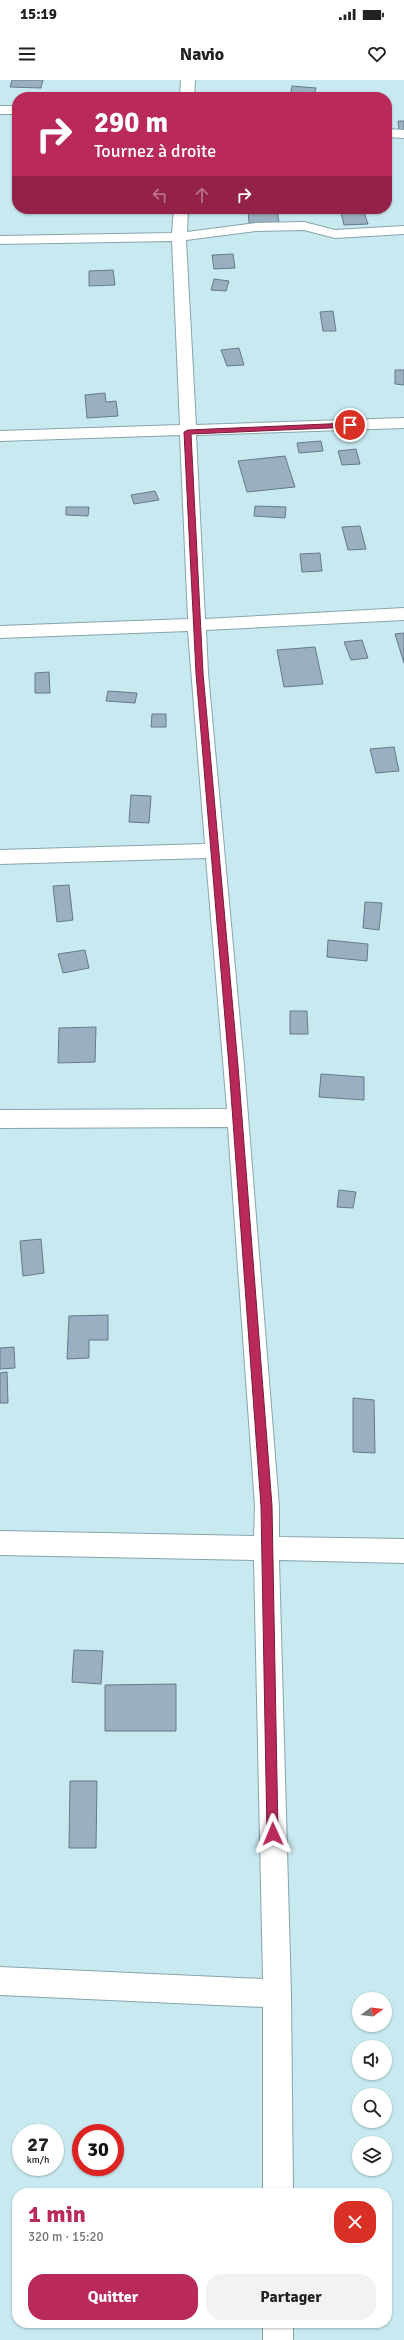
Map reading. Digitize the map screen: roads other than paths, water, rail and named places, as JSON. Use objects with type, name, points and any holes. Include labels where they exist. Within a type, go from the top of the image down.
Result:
[{"type":"street","points":[[187,92],[188,80]]},
{"type":"street","points":[[0,110],[12,110]]},
{"type":"street","points":[[392,133],[404,134]]},
{"type":"street","points":[[181,214],[179,238],[197,625],[238,1118],[266,1498],[277,1994],[278,2188]]},
{"type":"street","points":[[0,240],[179,238],[256,227],[304,226],[335,234],[404,230]]},
{"type":"street","points":[[0,436],[188,432],[404,423]]},
{"type":"street","points":[[0,632],[197,625],[404,614]]},
{"type":"street","points":[[0,857],[215,851]]},
{"type":"street","points":[[0,1119],[238,1118]]},
{"type":"street","points":[[0,1543],[266,1547],[404,1551]]},
{"type":"street","points":[[0,1980],[277,1994]]},
{"type":"street","points":[[278,2328],[278,2340]]}]
